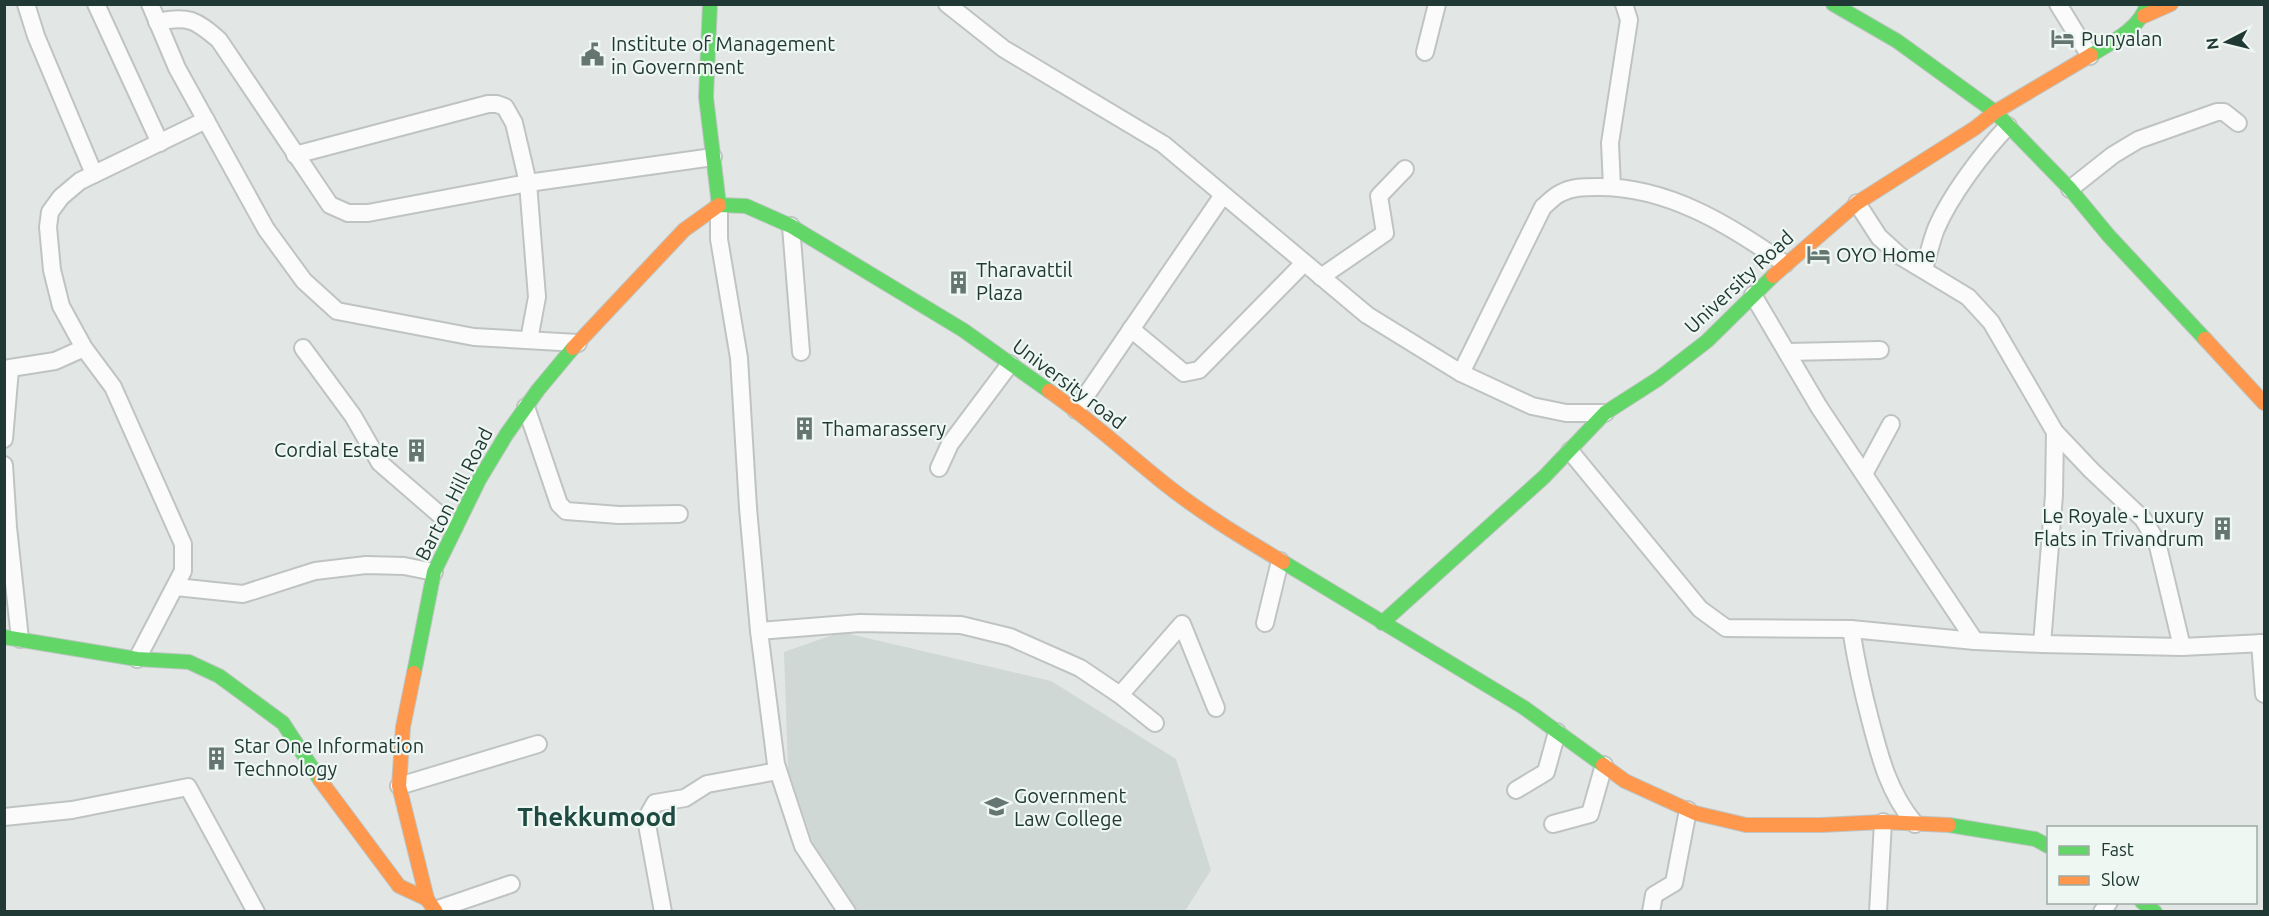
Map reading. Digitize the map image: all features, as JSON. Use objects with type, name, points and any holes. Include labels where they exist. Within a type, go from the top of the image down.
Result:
[{"type":"street","points":[[26,4],[36,36],[94,174]]},
{"type":"street","points":[[96,4],[160,143]]},
{"type":"street","points":[[150,4],[177,68],[266,229],[304,281],[337,310],[474,337],[578,343]]},
{"type":"street","points":[[710,4],[706,97],[719,205],[718,239],[739,358],[747,493],[759,631],[776,764],[803,846],[847,912]]},
{"type":"street","points":[[948,4],[1004,49],[1163,144],[1368,315],[1461,373],[1532,406],[1566,413],[1605,413]]},
{"type":"street","points":[[1425,52],[1437,4]]},
{"type":"street","points":[[1612,187],[1610,143],[1629,20],[1624,4]]},
{"type":"street","points":[[1833,4],[1897,41],[1995,112],[2070,189],[2109,236],[2265,403]]},
{"type":"street","points":[[2058,4],[2090,56]]},
{"type":"street","name":"University Road","points":[[1382,623],[1570,451],[1605,413],[1658,379],[1707,341],[1785,264],[1857,203],[1975,128],[1995,112],[2115,41],[2145,10],[2170,4]]},
{"type":"street","points":[[157,22],[176,18],[189,19],[201,24],[219,40],[330,205],[348,213],[368,213],[528,183],[713,157]]},
{"type":"street","points":[[295,154],[488,104],[505,107],[514,123],[528,183],[537,297],[529,340]]},
{"type":"street","points":[[2070,189],[2113,155],[2149,136],[2217,112],[2224,112],[2238,123]]},
{"type":"street","points":[[137,659],[183,571],[183,544],[113,387],[84,348],[61,306],[52,270],[48,227],[50,212],[61,196],[80,181],[206,120]]},
{"type":"street","points":[[1924,269],[1935,230],[1949,204],[1990,144],[2008,126]]},
{"type":"street","points":[[1321,277],[1385,233],[1378,196],[1406,169]]},
{"type":"street","points":[[1461,373],[1543,207],[1560,193],[1575,188],[1612,187],[1662,198],[1697,209],[1744,235],[1785,264]]},
{"type":"street","points":[[1076,410],[1222,195]]},
{"type":"street","points":[[1857,203],[1879,237],[1900,256],[1968,297],[1990,322],[2055,432],[2143,519],[2157,542],[2182,648]]},
{"type":"street","name":"University road","points":[[719,205],[746,206],[791,226],[963,330],[1076,410],[1162,482],[1231,531],[1478,679],[1625,781],[1688,810],[1746,825],[1883,822],[1959,826],[2035,839],[2047,845]]},
{"type":"street","name":"Barton Hill Road","points":[[432,907],[411,842],[399,786],[403,727],[434,572],[454,527],[506,435],[526,407],[578,343],[684,230],[719,205]]},
{"type":"street","points":[[791,226],[801,352]]},
{"type":"street","points":[[1131,329],[1184,373],[1199,370],[1304,263]]},
{"type":"street","points":[[1753,295],[1820,407],[1975,641]]},
{"type":"street","points":[[4,440],[7,369],[55,361],[84,348]]},
{"type":"street","points":[[303,348],[353,416],[380,463],[454,527]]},
{"type":"street","points":[[1787,352],[1880,350]]},
{"type":"street","points":[[939,468],[950,444],[1010,363]]},
{"type":"street","points":[[526,407],[559,504],[566,512],[619,515],[679,514]]},
{"type":"street","points":[[1864,474],[1891,424]]},
{"type":"street","points":[[2042,644],[2054,495],[2055,432]]},
{"type":"street","points":[[1570,451],[1700,609],[1726,628],[1851,629],[1975,641],[2182,648],[2262,643],[2265,694]]},
{"type":"street","points":[[4,465],[12,638],[137,659],[189,662],[219,676],[283,723],[358,834],[399,886],[432,907],[511,884]]},
{"type":"street","points":[[1265,623],[1280,561]]},
{"type":"street","points":[[176,587],[243,594],[315,571],[366,565],[404,566],[434,572]]},
{"type":"street","points":[[759,631],[860,623],[961,625],[1010,637],[1080,668],[1120,695],[1155,723]]},
{"type":"street","points":[[1120,695],[1182,624],[1216,708]]},
{"type":"street","points":[[1851,629],[1857,670],[1883,767],[1893,793],[1915,824]]},
{"type":"street","points":[[1516,790],[1546,772],[1557,732]]},
{"type":"street","points":[[399,786],[538,744]]},
{"type":"street","points":[[1553,824],[1590,814],[1604,765]]},
{"type":"street","points":[[663,912],[646,819],[655,803],[685,798],[707,784],[778,771]]},
{"type":"street","points":[[4,817],[72,810],[188,787],[256,912]]},
{"type":"street","points":[[1651,912],[1654,895],[1674,883],[1688,810]]},
{"type":"street","points":[[1878,912],[1883,822]]},
{"type":"shaded area","name":"Government Law College","points":[[841,632],[1051,681],[1176,759],[1211,870],[1185,911],[856,911],[814,846],[788,769],[784,652]]},
{"type":"traffic: fast","points":[[710,4],[706,97],[719,205]]},
{"type":"traffic: fast","points":[[1833,4],[1897,41],[1995,112],[2070,189],[2109,236],[2205,339]]},
{"type":"traffic: fast","points":[[2091,55],[2132,28],[2144,13],[2147,4]]},
{"type":"traffic: fast","points":[[719,205],[746,206],[791,226],[963,330],[1049,391]]},
{"type":"traffic: fast","points":[[1382,623],[1544,477],[1605,413],[1658,379],[1707,341],[1773,276]]},
{"type":"traffic: fast","points":[[414,673],[434,572],[479,480],[506,435],[538,390],[573,348]]},
{"type":"traffic: fast","points":[[1283,562],[1523,707],[1603,765]]},
{"type":"traffic: fast","points":[[4,637],[137,659],[189,662],[219,676],[283,723],[320,780]]},
{"type":"traffic: fast","points":[[1949,825],[2035,839],[2047,845]]},
{"type":"traffic: fast","points":[[2145,904],[2155,912]]},
{"type":"traffic: slow","points":[[2144,16],[2171,4]]},
{"type":"traffic: slow","points":[[1773,276],[1857,203],[1975,128],[1995,112],[2091,55]]},
{"type":"traffic: slow","points":[[573,348],[684,230],[719,205]]},
{"type":"traffic: slow","points":[[2205,339],[2264,403]]},
{"type":"traffic: slow","points":[[1049,391],[1189,502],[1283,562]]},
{"type":"traffic: slow","points":[[414,673],[403,727],[399,786],[427,899],[436,912]]},
{"type":"traffic: slow","points":[[1603,765],[1625,781],[1695,813],[1746,825],[1883,822],[1949,825]]},
{"type":"traffic: slow","points":[[320,780],[399,886],[427,899]]},
{"type":"place","name":"Punyalan","points":[[2063,39]]},
{"type":"place","name":"Institute of Management in Government","points":[[593,55]]},
{"type":"place","name":"OYO Home","points":[[1818,255]]},
{"type":"place","name":"Tharavattil Plaza","points":[[958,282]]},
{"type":"place","name":"Thamarassery","points":[[804,429]]},
{"type":"place","name":"Cordial Estate","points":[[417,450]]},
{"type":"place","name":"Le Royale - Luxury Flats in Trivandrum","points":[[2222,528]]},
{"type":"place","name":"Star One Information Technology","points":[[216,758]]},
{"type":"place","name":"Government Law College","points":[[996,807]]},
{"type":"district","name":"Thekkumood","points":[[597,817]]}]
